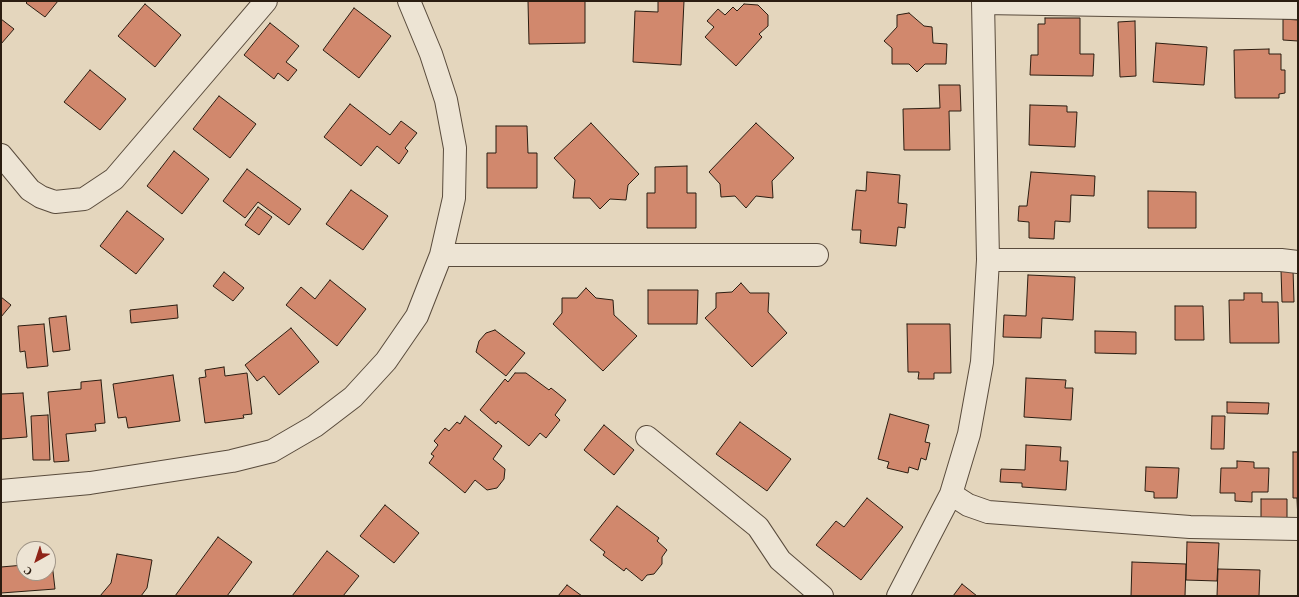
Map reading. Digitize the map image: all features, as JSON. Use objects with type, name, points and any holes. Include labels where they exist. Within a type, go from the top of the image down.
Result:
[{"type":"street","points":[[1,155],[30,190],[41,197],[55,202],[84,199],[114,179],[266,1]]},
{"type":"street","points":[[1,491],[90,483],[232,461],[272,451],[314,426],[353,397],[386,361],[417,316],[441,255],[454,198],[455,148],[446,100],[431,54],[409,1]]},
{"type":"street","points":[[898,596],[951,494],[969,434],[982,362],[988,260],[983,2],[1298,8]]},
{"type":"street","points":[[441,255],[817,255]]},
{"type":"street","points":[[988,260],[1281,260],[1298,262]]},
{"type":"street","points":[[647,437],[758,527],[780,560],[822,596]]},
{"type":"street","points":[[951,494],[968,505],[988,512],[1190,527],[1298,529]]},
{"type":"building","points":[[28,1],[58,1],[45,17],[26,3]]},
{"type":"building","points":[[528,1],[585,1],[585,43],[529,44]]},
{"type":"building","points":[[658,1],[684,1],[681,65],[633,62],[635,11],[658,12]]},
{"type":"building","points":[[145,4],[181,35],[155,67],[118,36]]},
{"type":"building","points":[[744,4],[758,5],[768,15],[768,26],[759,34],[762,37],[736,66],[705,37],[714,27],[707,21],[718,9],[725,15],[733,7],[737,11]]},
{"type":"building","points":[[354,8],[391,36],[359,78],[323,50]]},
{"type":"building","points":[[909,13],[924,26],[932,27],[933,43],[947,44],[946,64],[925,64],[917,72],[909,64],[892,64],[892,48],[884,41],[897,27],[897,15]]},
{"type":"building","points":[[1045,18],[1080,18],[1080,54],[1094,54],[1093,76],[1030,75],[1031,55],[1038,55],[1038,24],[1045,24]]},
{"type":"building","points":[[1,19],[14,29],[1,44]]},
{"type":"building","points":[[1283,19],[1298,20],[1298,41],[1283,40]]},
{"type":"building","points":[[1135,21],[1136,76],[1120,77],[1118,22]]},
{"type":"building","points":[[270,23],[299,46],[286,62],[297,70],[288,81],[278,73],[274,79],[244,55]]},
{"type":"building","points":[[1156,43],[1207,47],[1204,85],[1153,82]]},
{"type":"building","points":[[1269,49],[1269,54],[1281,54],[1281,70],[1285,70],[1285,93],[1279,94],[1279,98],[1235,98],[1234,50]]},
{"type":"building","points":[[90,70],[126,99],[100,130],[64,102]]},
{"type":"building","points":[[939,85],[960,85],[961,111],[949,111],[950,150],[904,150],[903,109],[940,108]]},
{"type":"building","points":[[219,96],[256,124],[230,158],[193,129]]},
{"type":"building","points":[[350,104],[390,135],[401,121],[417,133],[405,148],[408,151],[399,164],[377,146],[361,166],[324,137]]},
{"type":"building","points":[[1030,105],[1067,106],[1067,112],[1077,112],[1075,147],[1029,145]]},
{"type":"building","points":[[591,123],[639,174],[628,185],[626,200],[610,199],[600,209],[590,198],[573,198],[575,180],[554,158]]},
{"type":"building","points":[[756,123],[794,158],[772,181],[773,198],[756,196],[746,208],[735,196],[721,197],[720,184],[709,172]]},
{"type":"building","points":[[496,126],[527,126],[528,153],[537,153],[537,188],[487,188],[487,153],[496,153]]},
{"type":"building","points":[[174,151],[209,179],[182,214],[147,186]]},
{"type":"building","points":[[687,166],[687,193],[696,193],[696,228],[647,228],[647,193],[655,193],[655,167]]},
{"type":"building","points":[[247,169],[301,209],[289,225],[258,202],[245,218],[223,201]]},
{"type":"building","points":[[867,172],[900,175],[898,203],[907,204],[905,228],[898,227],[896,246],[860,243],[861,230],[852,230],[856,190],[866,191]]},
{"type":"building","points":[[1031,172],[1095,176],[1094,196],[1071,195],[1070,222],[1055,221],[1054,239],[1029,238],[1029,222],[1018,221],[1019,206],[1027,206]]},
{"type":"building","points":[[351,190],[388,216],[363,250],[326,224]]},
{"type":"building","points":[[1148,191],[1196,192],[1196,228],[1148,228]]},
{"type":"building","points":[[258,207],[272,217],[259,235],[245,225]]},
{"type":"building","points":[[127,211],[164,239],[136,274],[100,246]]},
{"type":"building","points":[[1293,269],[1294,302],[1282,302],[1281,270]]},
{"type":"building","points":[[224,272],[244,288],[233,301],[213,286]]},
{"type":"building","points":[[1028,275],[1075,277],[1073,320],[1042,318],[1041,338],[1003,337],[1004,315],[1026,316]]},
{"type":"building","points":[[330,280],[366,309],[337,346],[286,305],[301,287],[315,299]]},
{"type":"building","points":[[741,283],[750,293],[769,293],[768,312],[787,333],[752,367],[705,318],[716,308],[716,293],[732,292]]},
{"type":"building","points":[[586,288],[596,298],[613,300],[614,315],[637,336],[603,371],[553,324],[562,313],[562,298],[577,298]]},
{"type":"building","points":[[648,290],[698,290],[697,324],[648,324]]},
{"type":"building","points":[[1244,293],[1262,293],[1262,302],[1278,302],[1279,343],[1230,343],[1229,300],[1244,300]]},
{"type":"building","points":[[1,297],[11,305],[1,317]]},
{"type":"building","points":[[177,305],[178,318],[131,323],[130,310]]},
{"type":"building","points":[[1175,306],[1203,306],[1204,340],[1175,340]]},
{"type":"building","points":[[66,316],[70,350],[53,352],[49,318]]},
{"type":"building","points":[[44,324],[48,366],[27,368],[25,351],[20,352],[18,326]]},
{"type":"building","points":[[907,324],[950,324],[951,373],[934,373],[934,379],[918,379],[919,372],[908,372]]},
{"type":"building","points":[[291,328],[319,362],[279,395],[264,376],[257,381],[245,365]]},
{"type":"building","points":[[495,330],[525,353],[506,376],[476,352],[479,341],[486,333]]},
{"type":"building","points":[[1095,331],[1136,332],[1136,354],[1095,353]]},
{"type":"building","points":[[224,367],[225,376],[247,373],[252,414],[243,415],[244,418],[205,423],[199,378],[206,377],[205,370]]},
{"type":"building","points":[[515,373],[526,373],[549,390],[551,388],[566,400],[555,415],[560,420],[546,438],[540,433],[529,446],[498,421],[496,424],[480,410],[505,379],[508,382]]},
{"type":"building","points":[[173,375],[180,421],[128,428],[126,417],[118,418],[113,384]]},
{"type":"building","points":[[1026,378],[1066,380],[1065,388],[1073,388],[1071,420],[1024,417]]},
{"type":"building","points":[[101,380],[105,423],[95,424],[96,431],[66,434],[69,461],[54,462],[48,392],[81,389],[81,382]]},
{"type":"building","points":[[23,393],[27,437],[1,439],[1,394]]},
{"type":"building","points":[[1227,402],[1269,403],[1268,414],[1227,413]]},
{"type":"building","points":[[890,414],[929,425],[925,442],[930,443],[926,460],[921,458],[918,470],[909,467],[908,473],[887,468],[889,462],[878,459]]},
{"type":"building","points":[[48,415],[50,460],[33,460],[31,416]]},
{"type":"building","points":[[465,416],[502,446],[493,459],[505,469],[504,479],[497,488],[487,490],[475,480],[465,493],[429,463],[434,456],[431,454],[438,445],[434,441],[445,428],[449,431],[457,422],[460,424]]},
{"type":"building","points":[[1212,416],[1225,416],[1224,449],[1211,449]]},
{"type":"building","points":[[740,422],[791,459],[767,491],[716,454]]},
{"type":"building","points":[[604,425],[634,450],[614,475],[584,450]]},
{"type":"building","points":[[1026,445],[1061,447],[1060,461],[1068,461],[1066,490],[1022,487],[1022,483],[1000,482],[1001,469],[1025,470]]},
{"type":"building","points":[[1293,452],[1298,452],[1298,521],[1297,498],[1293,498]]},
{"type":"building","points":[[1237,461],[1254,462],[1254,468],[1269,468],[1268,492],[1252,492],[1252,502],[1235,501],[1235,493],[1220,493],[1221,468],[1237,468]]},
{"type":"building","points":[[1146,467],[1179,468],[1177,498],[1154,498],[1154,492],[1145,491]]},
{"type":"building","points":[[867,498],[903,527],[861,580],[816,545],[836,521],[844,527]]},
{"type":"building","points":[[1261,499],[1287,499],[1287,522],[1261,522]]},
{"type":"building","points":[[385,505],[419,533],[394,563],[360,536]]},
{"type":"building","points":[[617,506],[659,538],[657,541],[667,550],[662,557],[662,564],[654,574],[647,575],[642,581],[626,568],[624,571],[603,555],[605,552],[590,540]]},
{"type":"building","points":[[218,537],[252,562],[227,596],[175,596]]},
{"type":"building","points":[[1187,542],[1219,543],[1217,581],[1186,580]]},
{"type":"building","points":[[327,551],[359,576],[343,596],[292,596]]},
{"type":"building","points":[[117,554],[152,560],[147,588],[141,596],[100,596],[111,583]]},
{"type":"building","points":[[1132,562],[1186,564],[1185,596],[1131,596]]},
{"type":"building","points":[[16,566],[16,581],[54,581],[55,589],[1,593],[1,567]]},
{"type":"building","points":[[1218,569],[1260,570],[1259,596],[1217,596]]},
{"type":"building","points":[[962,584],[977,596],[953,596]]},
{"type":"building","points":[[567,585],[582,596],[558,596]]}]
